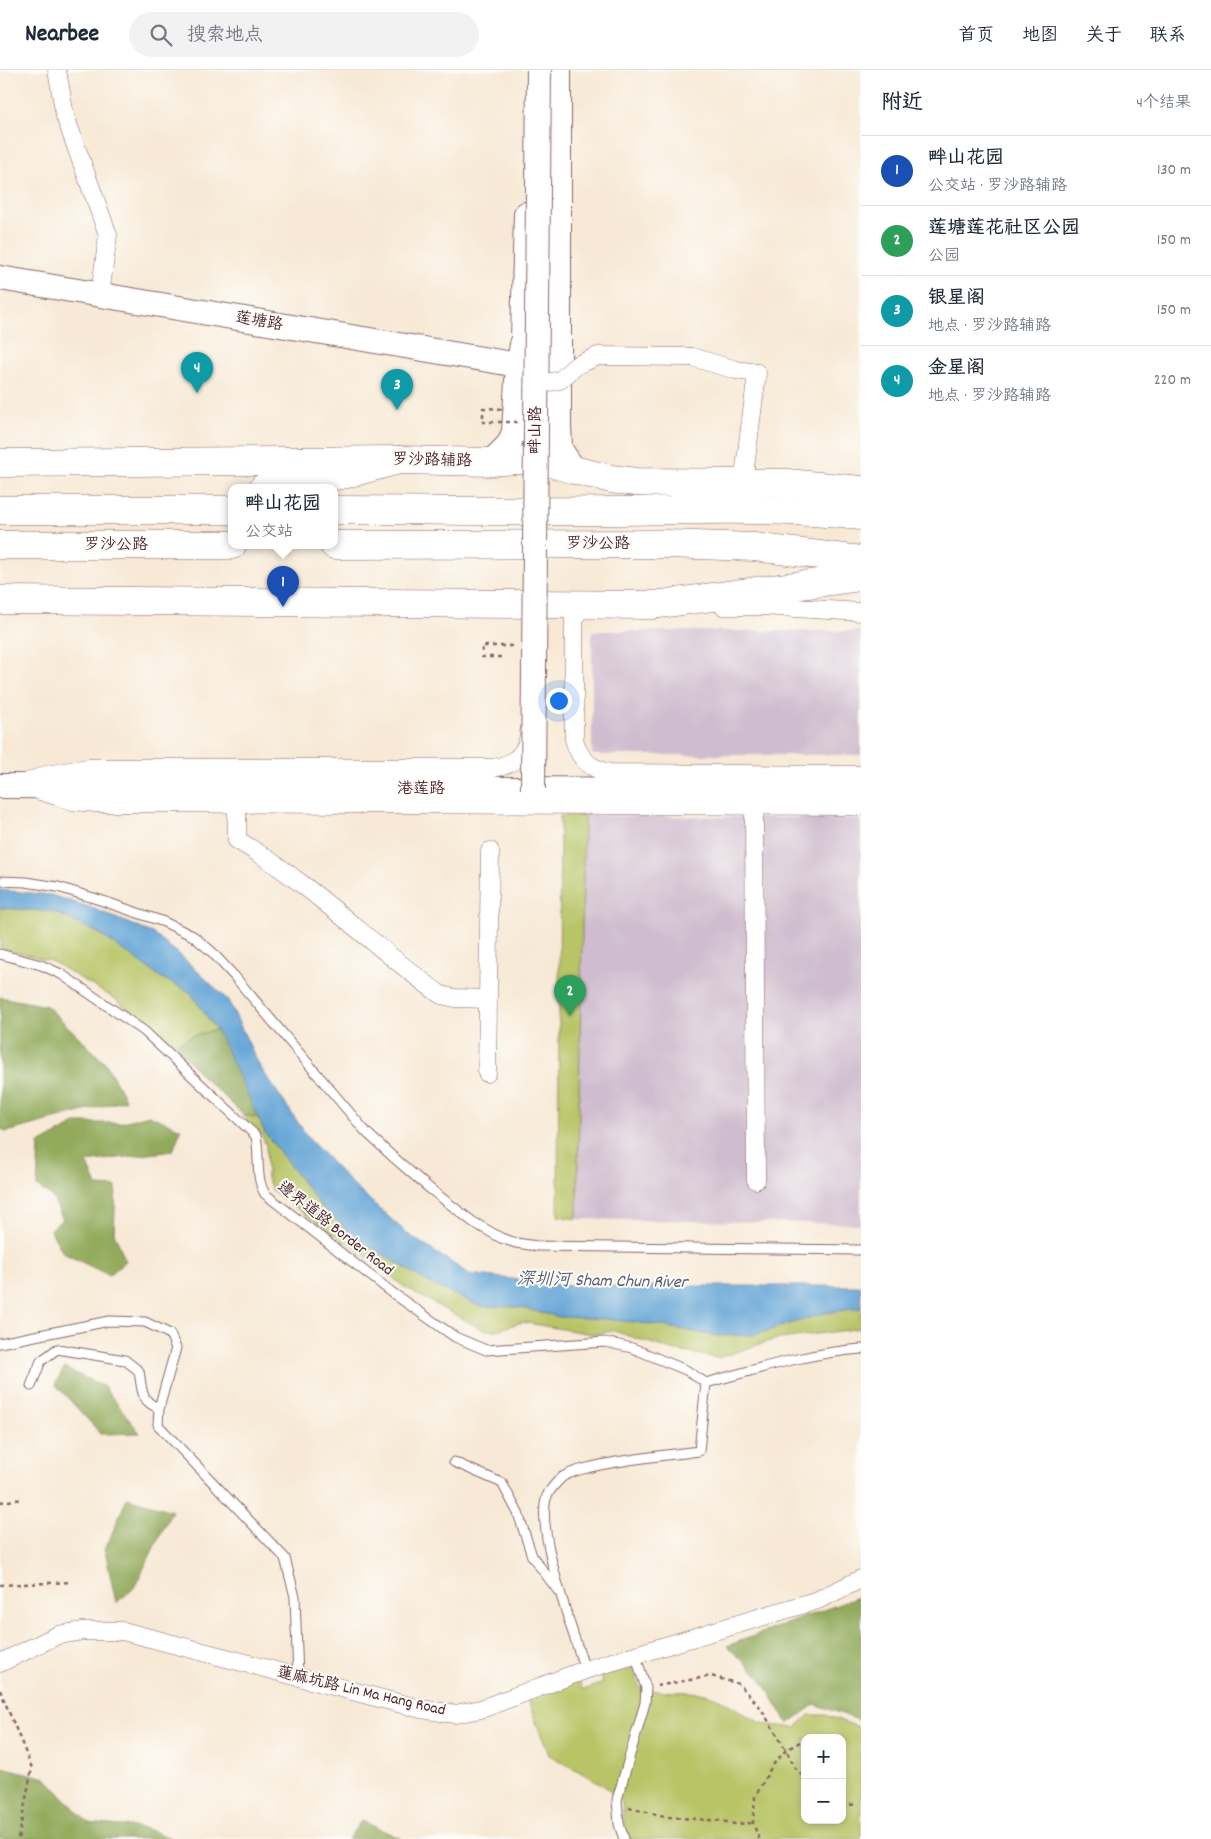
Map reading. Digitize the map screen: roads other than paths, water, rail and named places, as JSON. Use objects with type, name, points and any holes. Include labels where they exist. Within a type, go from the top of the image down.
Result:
[{"type":"main road","name":"罗沙路辅路","points":[[0,463],[399,460],[491,462],[515,460],[548,462],[611,479],[636,482],[787,483],[861,490]]},
{"type":"main road","points":[[287,484],[348,474],[399,460]]},
{"type":"main road","points":[[615,510],[657,498],[708,492],[743,483]]},
{"type":"main road","points":[[166,510],[228,495]]},
{"type":"main road","name":"罗沙公路","points":[[338,510],[711,508],[770,509],[861,516]]},
{"type":"main road","points":[[0,510],[228,510]]},
{"type":"main road","name":"罗沙公路","points":[[338,545],[666,544],[754,547],[861,560]]},
{"type":"main road","name":"罗沙公路","points":[[0,545],[228,545]]},
{"type":"main road","points":[[0,600],[653,605],[861,577]]},
{"type":"street","points":[[57,70],[65,116],[108,235],[100,295]]},
{"type":"street","name":"畔山路","points":[[491,462],[509,444],[514,432],[518,365],[523,340],[528,70]]},
{"type":"street","name":"畔山路","points":[[533,789],[539,70]]},
{"type":"street","name":"畔山路","points":[[559,70],[559,433],[560,449],[574,470]]},
{"type":"street","name":"莲塘路","points":[[0,278],[518,365]]},
{"type":"street","points":[[536,385],[560,380],[577,365],[598,356],[692,357],[736,370],[757,373],[743,483]]},
{"type":"street","points":[[9,786],[46,775],[88,768],[484,769],[507,765],[522,754],[529,739],[530,626],[527,613],[520,604]]},
{"type":"street","points":[[581,605],[574,619],[574,739],[580,755],[592,768],[611,774],[861,774]]},
{"type":"street","points":[[653,605],[762,606],[861,612]]},
{"type":"street","points":[[9,786],[36,790],[60,798],[89,803],[861,806]]},
{"type":"street","name":"港莲路","points":[[9,786],[851,791]]},
{"type":"street","points":[[237,804],[237,840],[296,878],[441,995],[456,998],[487,999]]},
{"type":"street","points":[[754,806],[756,1180]]},
{"type":"street","points":[[486,1073],[490,851]]},
{"type":"street","name":"蓮麻坑路 Lin Ma Hang Road","points":[[0,1664],[58,1635],[82,1631],[123,1631],[421,1709],[455,1714],[481,1709],[585,1670],[635,1654],[818,1600],[861,1578]]},
{"type":"lane","points":[[0,882],[26,882],[58,887],[164,922],[193,936],[211,951],[235,977],[373,1138],[399,1163],[444,1200],[473,1222],[501,1238],[516,1243],[537,1246],[861,1250]]},
{"type":"lane","name":"邊界道路 Border Road","points":[[0,954],[41,965],[61,974],[144,1031],[256,1136],[259,1150],[260,1186],[265,1194],[366,1273],[455,1336],[486,1350],[604,1342],[632,1348],[686,1370],[706,1383]]},
{"type":"lane","points":[[0,1344],[109,1321],[145,1322],[170,1334],[176,1348],[159,1408],[158,1425],[285,1558],[295,1596],[298,1678]]},
{"type":"lane","points":[[31,1386],[41,1361],[57,1349],[125,1360],[139,1371],[143,1397],[151,1405],[159,1408]]},
{"type":"lane","points":[[585,1670],[561,1595],[545,1532],[544,1516],[547,1495],[562,1478],[585,1468],[700,1451],[706,1383],[804,1357],[861,1349]]},
{"type":"lane","points":[[454,1462],[502,1483],[518,1513],[532,1556],[561,1595]]},
{"type":"lane","points":[[624,1839],[619,1824],[617,1800],[645,1702],[646,1688],[635,1654]]},
{"type":"water","points":[[0,890],[51,895],[92,908],[152,933],[179,954],[228,1000],[260,1067],[310,1140],[355,1187],[409,1235],[469,1274],[571,1286],[861,1286],[861,1308],[825,1313],[754,1335],[716,1336],[651,1324],[559,1317],[517,1307],[479,1306],[429,1283],[353,1236],[320,1205],[265,1133],[221,1037],[190,992],[162,978],[100,934],[54,912],[0,908]]},
{"type":"place","name":"金星阁","points":[[197,393]]},
{"type":"place","name":"银星阁","points":[[397,410]]},
{"type":"place","name":"畔山花园","points":[[283,607]]},
{"type":"place","name":"莲塘莲花社区公园","points":[[570,1016]]},
{"type":"water label","name":"深圳河 Sham Chun River","points":[[602,1282]]}]
